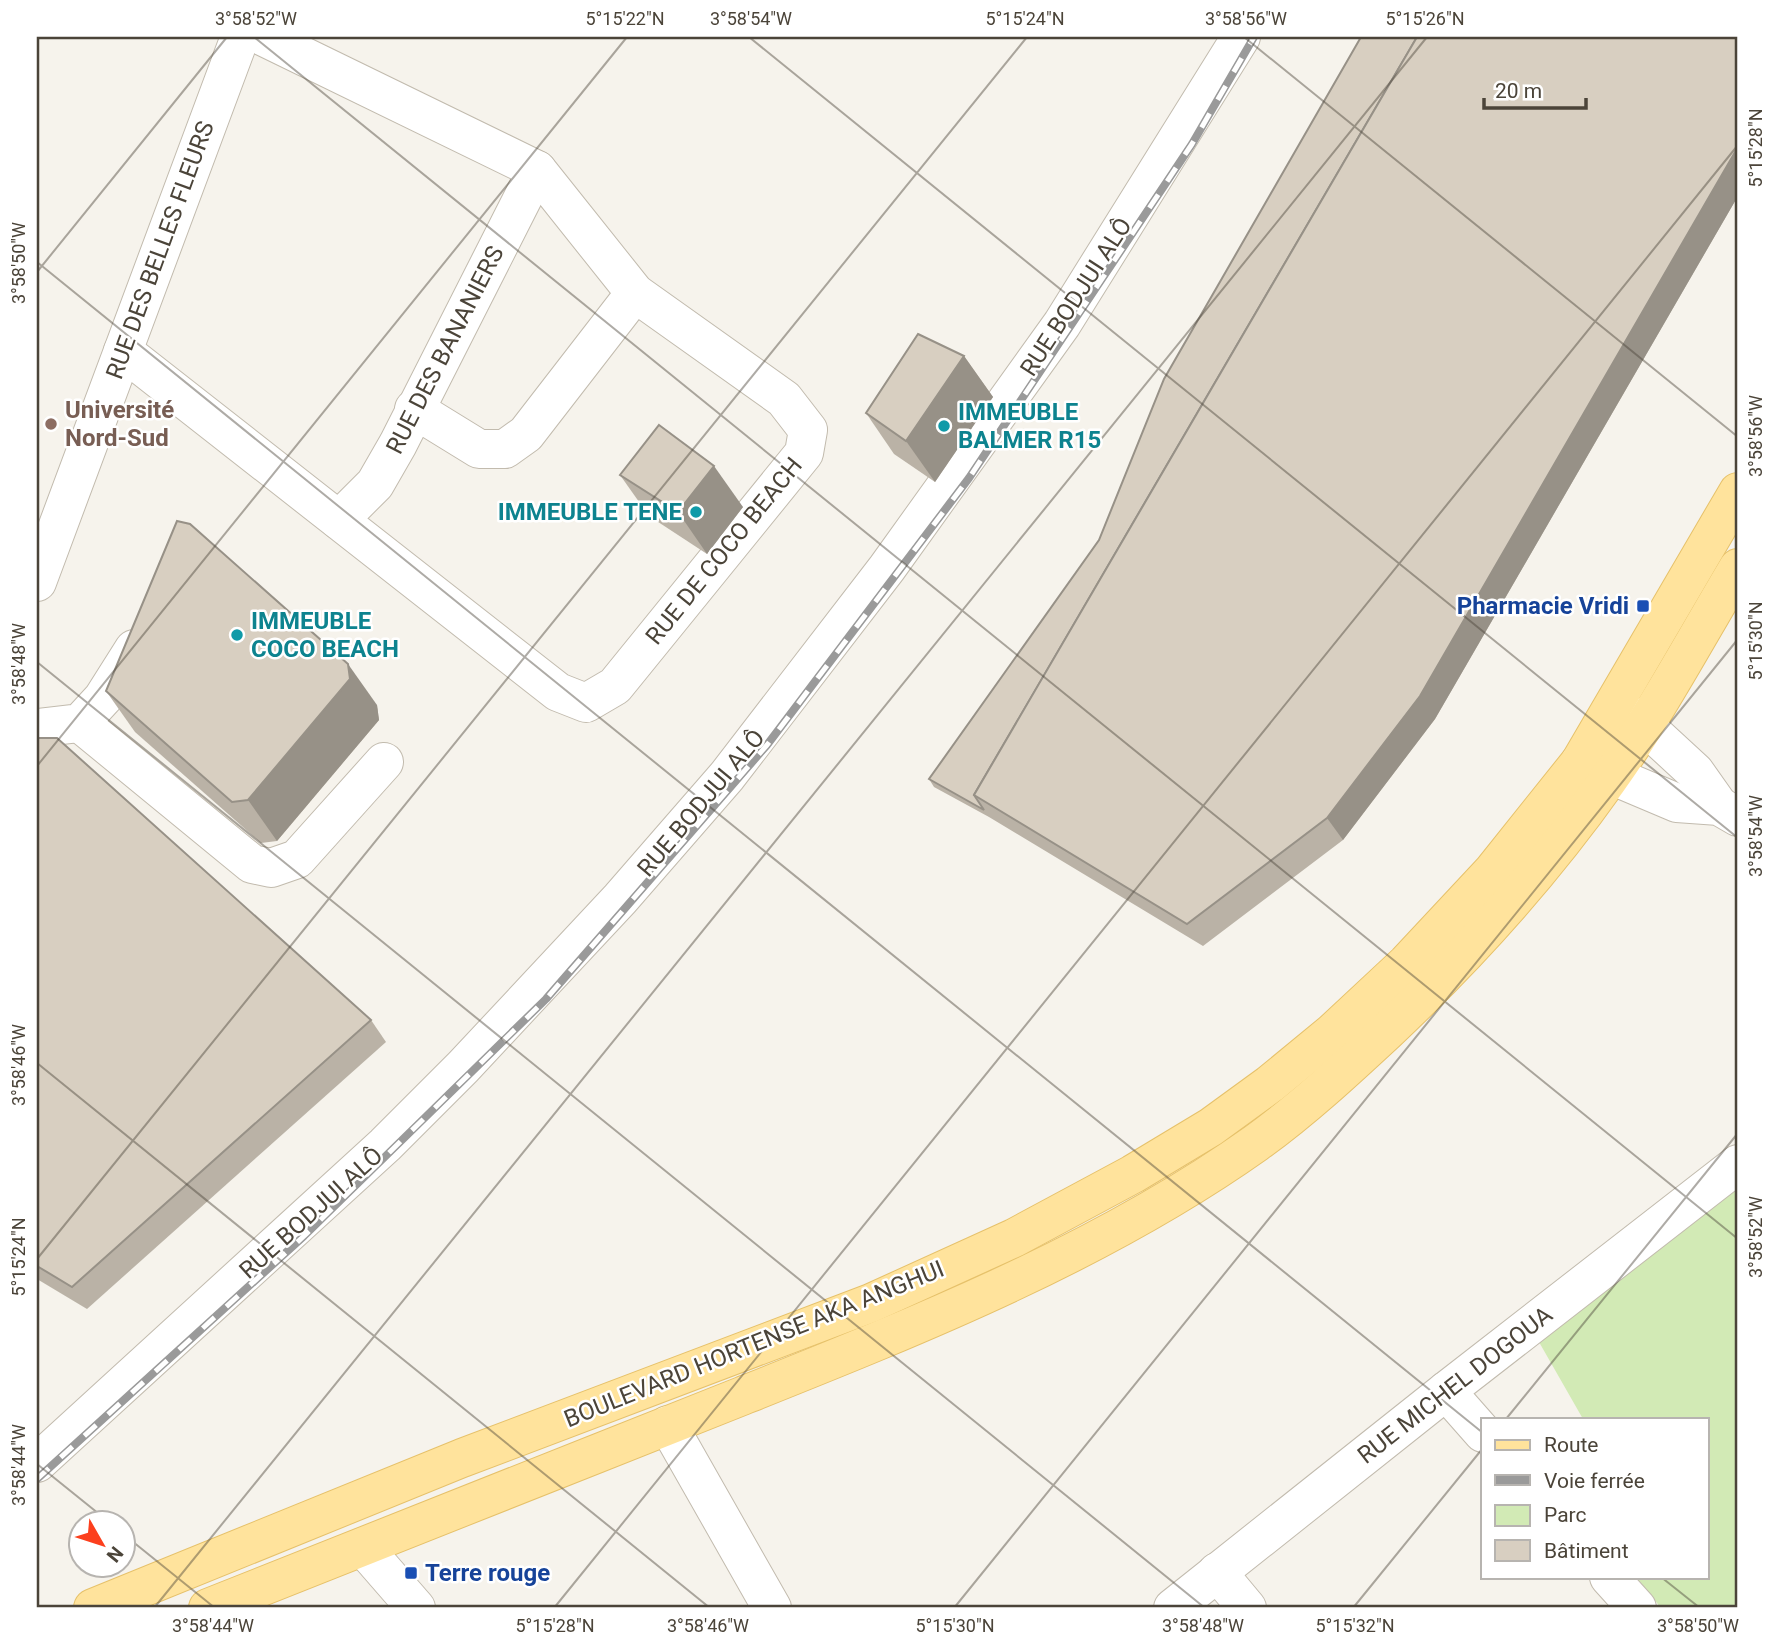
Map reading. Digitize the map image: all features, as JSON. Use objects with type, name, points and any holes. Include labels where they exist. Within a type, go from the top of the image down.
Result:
[{"type":"main road","name":"BOULEVARD HORTENSE AKA ANGHUI","points":[[1630,715],[1738,492]]},
{"type":"main road","name":"BOULEVARD HORTENSE AKA ANGHUI","points":[[208,1608],[871,1344],[1002,1286],[1150,1210],[1256,1143],[1332,1082],[1422,998],[1482,937],[1544,867],[1596,769],[1630,715],[1738,568]]},
{"type":"main road","name":"BOULEVARD HORTENSE AKA ANGHUI","points":[[93,1608],[462,1458],[871,1303],[1014,1238],[1133,1174],[1211,1127],[1270,1084],[1332,1033],[1398,972],[1492,872],[1596,769]]},
{"type":"street","name":"RUE DES BELLES FLEURS","points":[[37,582],[240,37]]},
{"type":"street","name":"RUE DE COCO BEACH","points":[[123,351],[558,692],[586,703],[615,686],[804,453],[808,430],[784,399],[635,293],[537,170],[264,37]]},
{"type":"street","name":"RUE BODJUI ALÔ","points":[[37,1463],[386,1145],[620,899],[727,776],[887,568],[1062,324],[1241,37]]},
{"type":"street","name":"RUE DES BANANIERS","points":[[339,520],[374,484],[537,170]]},
{"type":"street","points":[[415,409],[479,449],[505,449],[526,434],[635,293]]},
{"type":"street","points":[[37,728],[80,723],[103,698],[154,617]]},
{"type":"street","points":[[1630,715],[1695,772],[1729,812]]},
{"type":"street","points":[[80,723],[252,864],[271,868],[297,859],[384,762]]},
{"type":"street","points":[[1596,769],[1678,803],[1729,812]]},
{"type":"street","name":"RUE MICHEL DOGOUA","points":[[1173,1608],[1738,1164]]},
{"type":"street","points":[[1446,1391],[1481,1431]]},
{"type":"street","points":[[668,1425],[772,1608]]},
{"type":"street","points":[[363,1547],[416,1608]]},
{"type":"street","points":[[1217,1572],[1247,1608]]},
{"type":"street","points":[[1610,1578],[1637,1608]]},
{"type":"green space","points":[[1738,1172],[1738,1608],[1661,1608],[1637,1578],[1708,1578],[1708,1418],[1582,1418],[1539,1342]]},
{"type":"building","points":[[1361,37],[1417,37],[974,795],[984,810],[929,779],[1099,540],[1164,379]]},
{"type":"building","points":[[1417,37],[1738,37],[1738,147],[1420,696],[1327,818],[1187,924],[974,795]]},
{"type":"building","points":[[918,334],[964,356],[906,441],[866,413]]},
{"type":"building","points":[[659,425],[714,466],[678,512],[620,475]]},
{"type":"building","name":"IMMEUBLE COCO BEACH","points":[[177,521],[190,524],[348,664],[350,679],[248,800],[232,802],[106,691]]},
{"type":"building","points":[[37,738],[57,738],[371,1020],[72,1287],[37,1266]]},
{"type":"railway","points":[[37,1479],[304,1236],[546,999],[767,745],[969,478],[1192,144],[1254,37]]},
{"type":"place","name":"Université Nord-Sud","points":[[51,424]]},
{"type":"place","name":"IMMEUBLE BALMER R15","points":[[944,426]]},
{"type":"place","name":"IMMEUBLE TENE","points":[[696,512]]},
{"type":"place","name":"Pharmacie Vridi","points":[[1643,606]]},
{"type":"place","name":"IMMEUBLE COCO BEACH","points":[[237,635]]},
{"type":"place","name":"Terre rouge","points":[[411,1573]]}]
